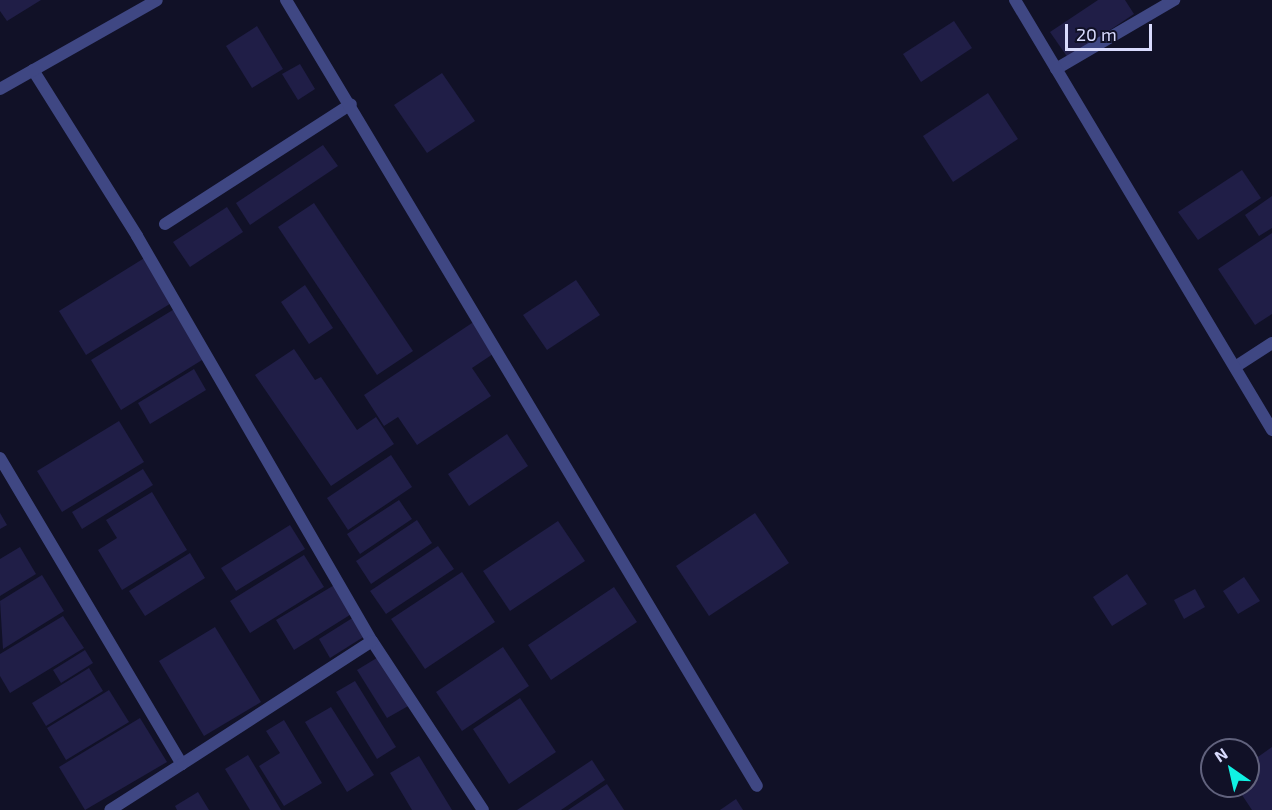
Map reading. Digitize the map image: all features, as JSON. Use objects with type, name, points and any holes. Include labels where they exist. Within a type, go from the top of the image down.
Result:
[{"type":"street","points":[[0,89],[157,0]]},
{"type":"street","points":[[286,0],[351,104],[757,786]]},
{"type":"street","points":[[1015,0],[1272,430]]},
{"type":"street","points":[[1056,69],[1174,0]]},
{"type":"street","points":[[33,70],[137,236],[372,641],[483,810]]},
{"type":"street","points":[[165,224],[351,104]]},
{"type":"street","points":[[1235,367],[1272,343]]},
{"type":"street","points":[[0,459],[182,764]]},
{"type":"street","points":[[110,810],[372,641]]},
{"type":"building","points":[[0,0],[41,0],[7,21],[0,11]]},
{"type":"building","points":[[1098,0],[1125,0],[1134,14],[1068,58],[1050,32]]},
{"type":"building","points":[[954,21],[972,48],[921,82],[903,54]]},
{"type":"building","points":[[257,26],[283,69],[252,88],[226,46]]},
{"type":"building","points":[[300,64],[315,89],[298,100],[282,74]]},
{"type":"building","points":[[442,73],[475,121],[427,153],[394,105]]},
{"type":"building","points":[[988,93],[1018,139],[953,182],[923,136]]},
{"type":"building","points":[[323,145],[338,166],[250,225],[236,203]]},
{"type":"building","points":[[1242,170],[1261,198],[1198,240],[1178,212]]},
{"type":"building","points":[[1272,196],[1272,228],[1259,236],[1245,215]]},
{"type":"building","points":[[314,203],[413,351],[377,375],[278,227]]},
{"type":"building","points":[[227,207],[243,232],[190,267],[173,242]]},
{"type":"building","points":[[1272,233],[1272,314],[1255,325],[1218,269]]},
{"type":"building","points":[[146,257],[173,302],[86,355],[59,311]]},
{"type":"building","points":[[576,280],[600,315],[547,350],[523,315]]},
{"type":"building","points":[[305,285],[333,328],[309,344],[281,302]]},
{"type":"building","points":[[176,308],[207,357],[121,410],[91,360]]},
{"type":"building","points":[[475,321],[496,352],[472,368],[491,396],[417,445],[398,417],[384,426],[364,395]]},
{"type":"building","points":[[294,349],[315,380],[321,377],[357,430],[376,417],[394,444],[331,486],[255,375]]},
{"type":"building","points":[[194,369],[206,390],[150,424],[138,403]]},
{"type":"building","points":[[119,421],[144,462],[62,512],[37,471]]},
{"type":"building","points":[[507,434],[528,466],[469,506],[448,474]]},
{"type":"building","points":[[391,455],[412,487],[348,530],[327,498]]},
{"type":"building","points":[[143,469],[153,485],[82,529],[72,512]]},
{"type":"building","points":[[152,492],[187,550],[122,590],[98,550],[117,538],[106,520]]},
{"type":"building","points":[[399,500],[412,519],[360,554],[347,534]]},
{"type":"building","points":[[0,513],[7,525],[0,529]]},
{"type":"building","points":[[755,513],[789,563],[709,616],[676,566]]},
{"type":"building","points":[[417,520],[432,543],[371,584],[356,561]]},
{"type":"building","points":[[558,521],[585,561],[510,611],[483,571]]},
{"type":"building","points":[[290,525],[305,549],[236,591],[221,568]]},
{"type":"building","points":[[438,546],[454,569],[386,614],[370,591]]},
{"type":"building","points":[[20,547],[36,574],[0,596],[0,559]]},
{"type":"building","points":[[190,553],[205,578],[145,616],[129,591]]},
{"type":"building","points":[[304,555],[324,587],[250,633],[230,601]]},
{"type":"building","points":[[462,572],[495,622],[425,669],[391,619]]},
{"type":"building","points":[[1127,574],[1147,604],[1112,626],[1093,597]]},
{"type":"building","points":[[42,575],[64,611],[3,649],[0,601]]},
{"type":"building","points":[[1244,577],[1260,601],[1238,614],[1223,591]]},
{"type":"building","points":[[336,584],[353,613],[294,650],[276,620]]},
{"type":"building","points":[[614,587],[637,622],[551,680],[528,645]]},
{"type":"building","points":[[1195,589],[1205,607],[1184,619],[1174,600]]},
{"type":"building","points":[[63,616],[84,648],[10,693],[0,676],[0,654]]},
{"type":"building","points":[[354,617],[365,636],[330,658],[319,639]]},
{"type":"building","points":[[215,627],[261,702],[204,736],[159,661]]},
{"type":"building","points":[[503,647],[529,686],[462,731],[436,692]]},
{"type":"building","points":[[85,650],[93,663],[61,683],[53,670]]},
{"type":"building","points":[[380,656],[410,705],[387,718],[357,670]]},
{"type":"building","points":[[89,668],[103,691],[46,726],[32,703]]},
{"type":"building","points":[[355,681],[396,747],[377,759],[336,692]]},
{"type":"building","points":[[109,690],[129,722],[66,760],[47,728]]},
{"type":"building","points":[[520,698],[556,752],[509,784],[473,729]]},
{"type":"building","points":[[331,707],[374,775],[347,792],[305,722]]},
{"type":"building","points":[[140,718],[167,762],[85,810],[59,767]]},
{"type":"building","points":[[284,720],[322,783],[284,806],[259,766],[280,753],[266,731]]},
{"type":"building","points":[[1272,747],[1272,810],[1252,810],[1244,798],[1260,798],[1260,756]]},
{"type":"building","points":[[248,755],[281,810],[250,810],[225,769]]},
{"type":"building","points":[[419,756],[452,810],[412,810],[390,773]]},
{"type":"building","points":[[592,760],[605,780],[561,810],[517,810]]},
{"type":"building","points":[[607,784],[624,810],[568,810]]},
{"type":"building","points":[[198,792],[209,810],[177,810],[175,806]]},
{"type":"building","points":[[736,799],[743,810],[720,810]]}]
